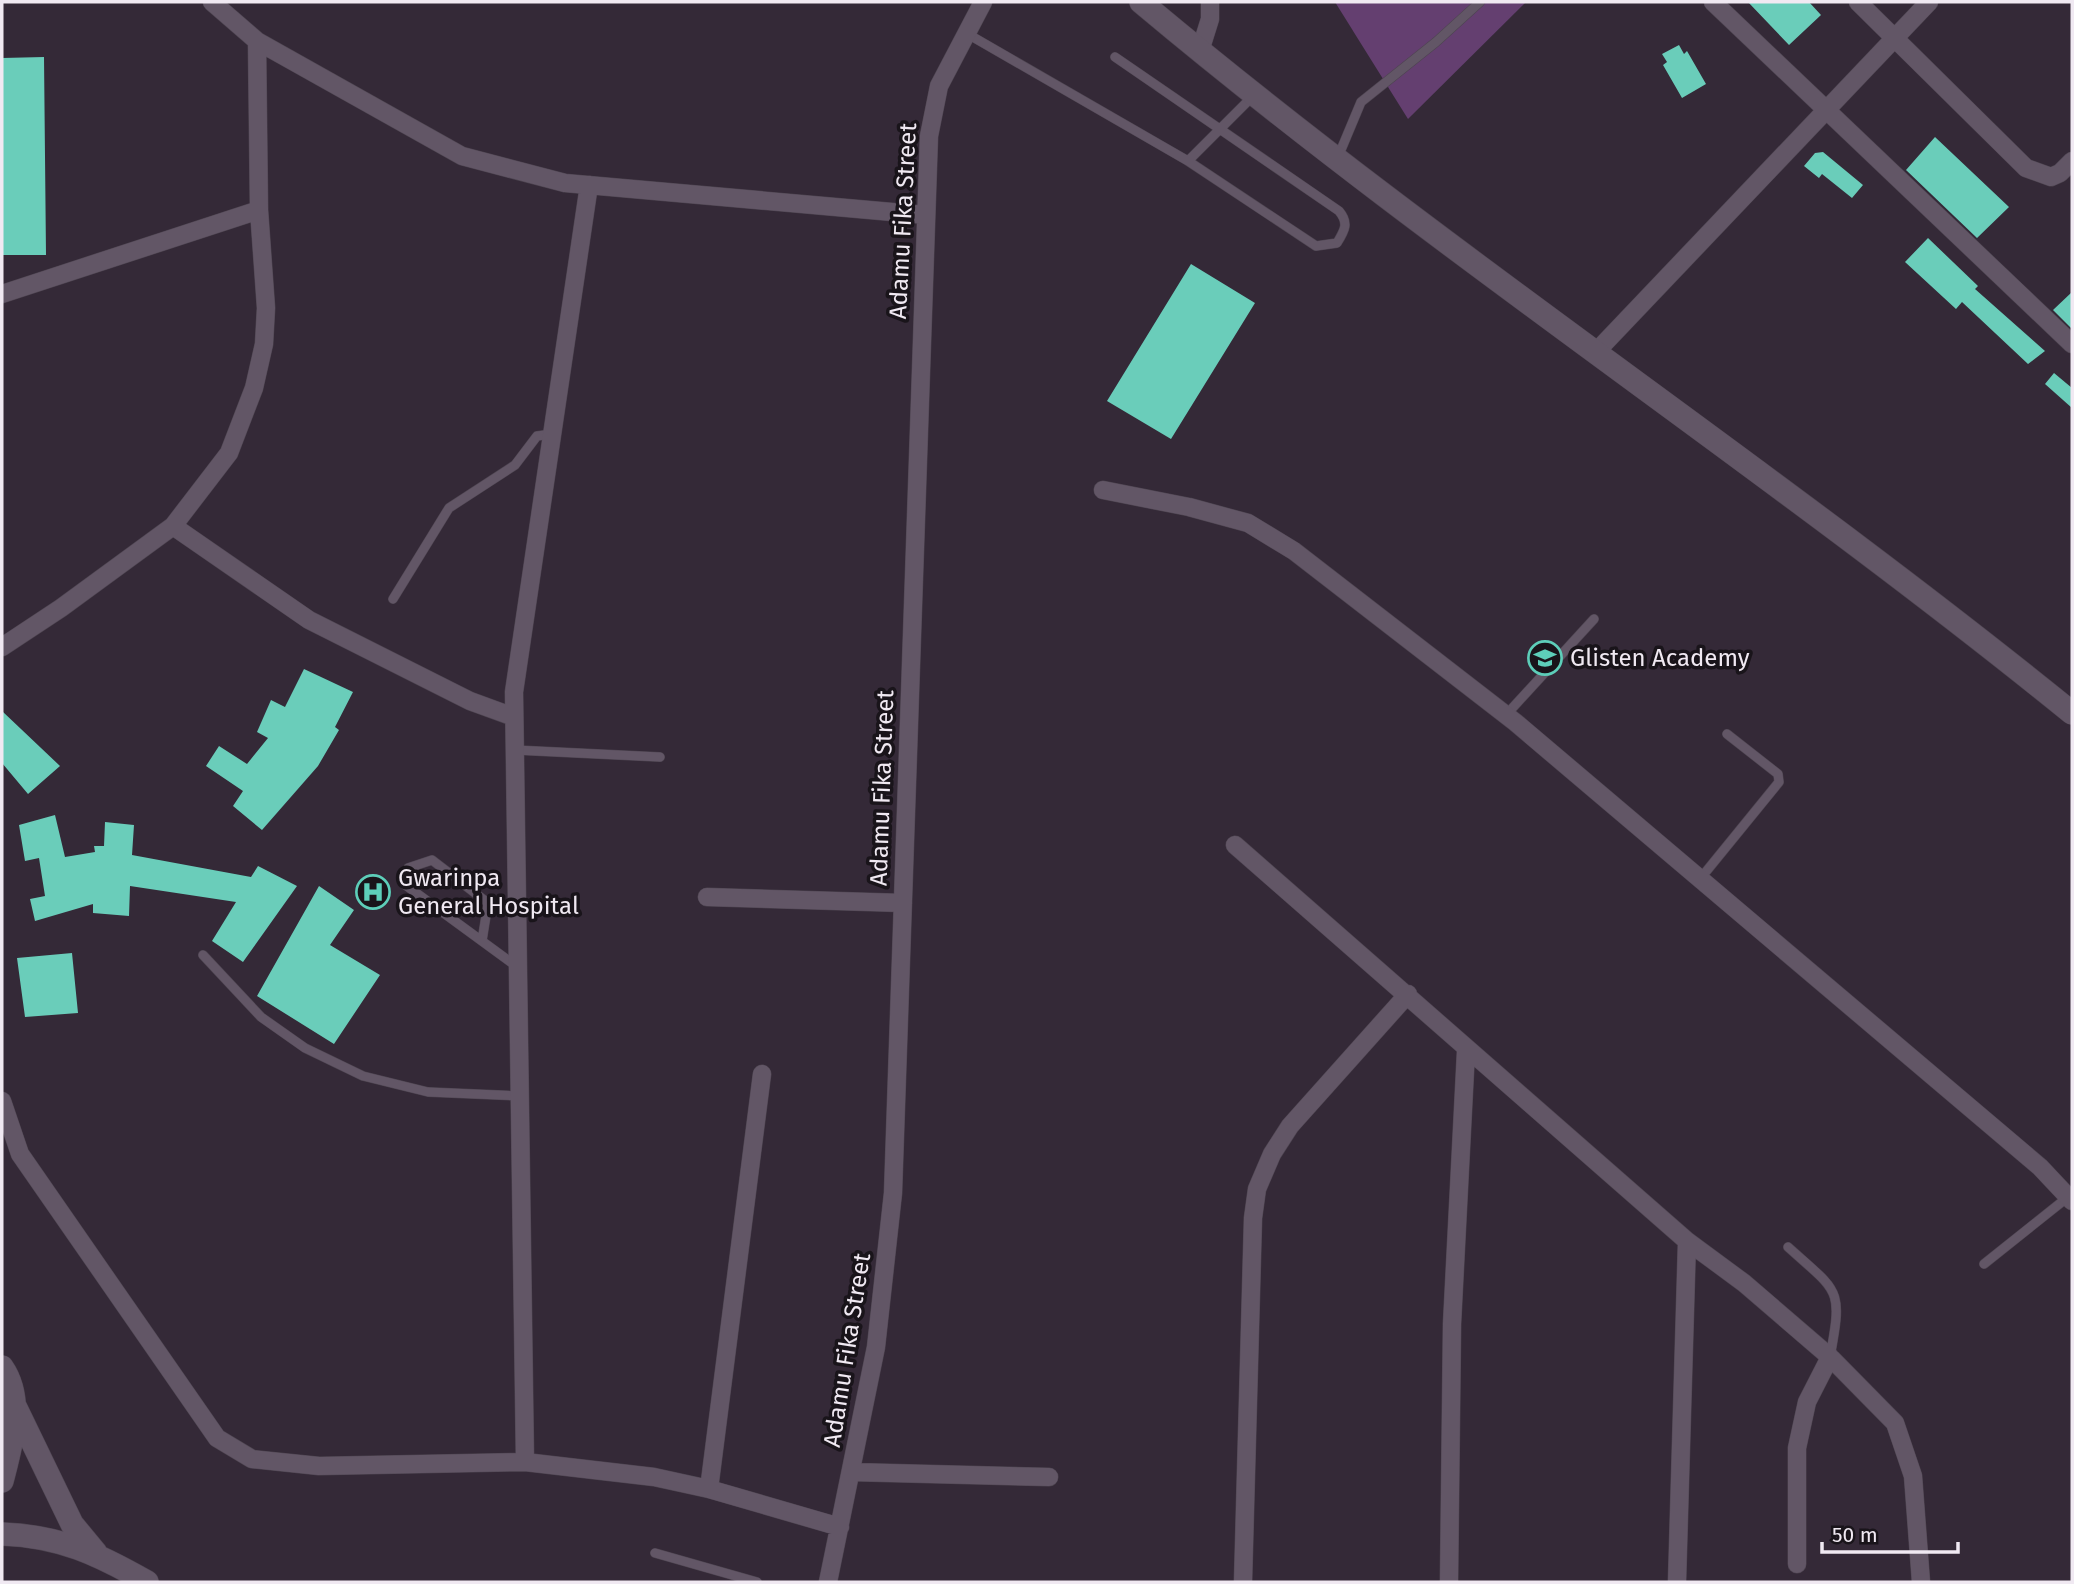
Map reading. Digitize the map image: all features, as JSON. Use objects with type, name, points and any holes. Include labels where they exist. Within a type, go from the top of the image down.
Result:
[{"type":"street","points":[[212,2],[257,41],[462,156],[565,183],[926,215]]},
{"type":"street","name":"Adamu Fika Street","points":[[828,1582],[876,1347],[893,1193],[926,215],[932,113],[939,86],[983,2]]},
{"type":"street","points":[[1141,2],[1253,96],[1595,353],[1846,536],[2072,713]]},
{"type":"street","points":[[1200,51],[1210,19],[1210,2]]},
{"type":"street","points":[[1713,2],[2072,344]]},
{"type":"street","points":[[1858,2],[2026,169],[2051,177],[2060,173],[2072,161]]},
{"type":"street","points":[[1595,353],[1929,2]]},
{"type":"street","points":[[2,646],[61,608],[173,526],[229,453],[254,388],[264,344],[266,308],[259,210],[257,41]]},
{"type":"street","points":[[525,1462],[514,692],[589,185]]},
{"type":"street","points":[[2,294],[259,210]]},
{"type":"street","points":[[1103,490],[1189,507],[1248,523],[1294,551],[1506,715],[2040,1167],[2070,1199]]},
{"type":"street","points":[[173,526],[309,620],[470,701],[514,717]]},
{"type":"street","points":[[1235,845],[1408,994],[1466,1051],[1687,1241],[1744,1283],[1830,1357],[1895,1423],[1913,1476],[1921,1582]]},
{"type":"street","points":[[707,897],[903,903]]},
{"type":"street","points":[[1243,1582],[1253,1218],[1257,1189],[1272,1154],[1290,1126],[1408,994]]},
{"type":"street","points":[[1449,1582],[1452,1324],[1466,1051]]},
{"type":"street","points":[[709,1489],[762,1074]]},
{"type":"street","points":[[2,1101],[20,1154],[217,1438],[252,1459],[319,1466],[525,1462],[654,1477],[709,1489],[840,1527]]},
{"type":"street","points":[[1677,1582],[1687,1241]]},
{"type":"street","points":[[1797,1564],[1797,1448],[1807,1402],[1830,1357]]},
{"type":"street","points":[[2,1367],[7,1374],[15,1417],[2,1481]]},
{"type":"street","points":[[12,1400],[72,1524],[96,1553]]},
{"type":"street","points":[[851,1472],[1049,1477]]},
{"type":"street","points":[[2,1534],[22,1534],[96,1553],[147,1582]]},
{"type":"lane","points":[[1337,159],[1361,102],[1436,42],[1480,2]]},
{"type":"lane","points":[[966,33],[1188,161],[1315,246],[1337,243],[1345,230],[1345,219],[1339,211],[1115,57]]},
{"type":"lane","points":[[1188,161],[1253,96]]},
{"type":"lane","points":[[393,599],[449,508],[515,465],[537,436],[552,434]]},
{"type":"lane","points":[[1506,715],[1594,620]]},
{"type":"lane","points":[[1700,879],[1779,782],[1778,774],[1727,734]]},
{"type":"lane","points":[[515,750],[612,752],[660,757]]},
{"type":"lane","points":[[482,941],[489,909],[483,896],[432,860],[408,868],[404,884],[482,941],[518,967]]},
{"type":"lane","points":[[204,956],[261,1017],[305,1048],[363,1076],[428,1092],[520,1096]]},
{"type":"lane","points":[[1984,1264],[2070,1199]]},
{"type":"lane","points":[[1788,1247],[1833,1288],[1838,1318],[1830,1357]]},
{"type":"lane","points":[[655,1553],[757,1582]]},
{"type":"shaded area","points":[[1335,2],[1526,2],[1408,119]]},
{"type":"building","points":[[1748,2],[1809,2],[1821,15],[1789,45]]},
{"type":"building","points":[[1679,45],[1684,54],[1687,51],[1706,84],[1682,98],[1663,65],[1667,62],[1662,54]]},
{"type":"building","points":[[44,57],[46,255],[2,255],[2,58]]},
{"type":"building","points":[[1935,137],[2009,207],[1977,238],[1906,170]]},
{"type":"building","points":[[1823,152],[1863,185],[1852,198],[1822,174],[1819,178],[1804,166],[1815,153]]},
{"type":"building","points":[[1928,238],[1978,286],[1975,289],[2045,351],[2028,364],[1962,302],[1956,309],[1905,262]]},
{"type":"building","points":[[1191,264],[1255,303],[1171,439],[1107,401]]},
{"type":"building","points":[[2072,292],[2072,329],[2053,310]]},
{"type":"building","points":[[2054,373],[2072,388],[2072,408],[2045,384]]},
{"type":"building","points":[[304,669],[353,692],[335,727],[339,730],[318,766],[262,830],[233,806],[243,791],[206,766],[219,746],[247,764],[268,738],[257,732],[271,700],[285,707]]},
{"type":"building","points":[[2,711],[60,766],[28,794],[2,763]]},
{"type":"building","points":[[55,815],[65,857],[95,852],[94,846],[104,846],[105,822],[134,825],[132,855],[251,877],[258,866],[297,886],[243,962],[212,941],[236,902],[130,886],[129,916],[93,913],[93,904],[35,921],[30,899],[45,896],[39,858],[25,861],[19,825]]},
{"type":"building","points":[[319,886],[354,910],[330,945],[380,975],[334,1044],[257,996]]},
{"type":"building","points":[[72,953],[78,1013],[25,1017],[17,958]]},
{"type":"place","name":"Glisten Academy","points":[[1545,658]]},
{"type":"place","name":"Gwarinpa General Hospital","points":[[373,892]]}]
